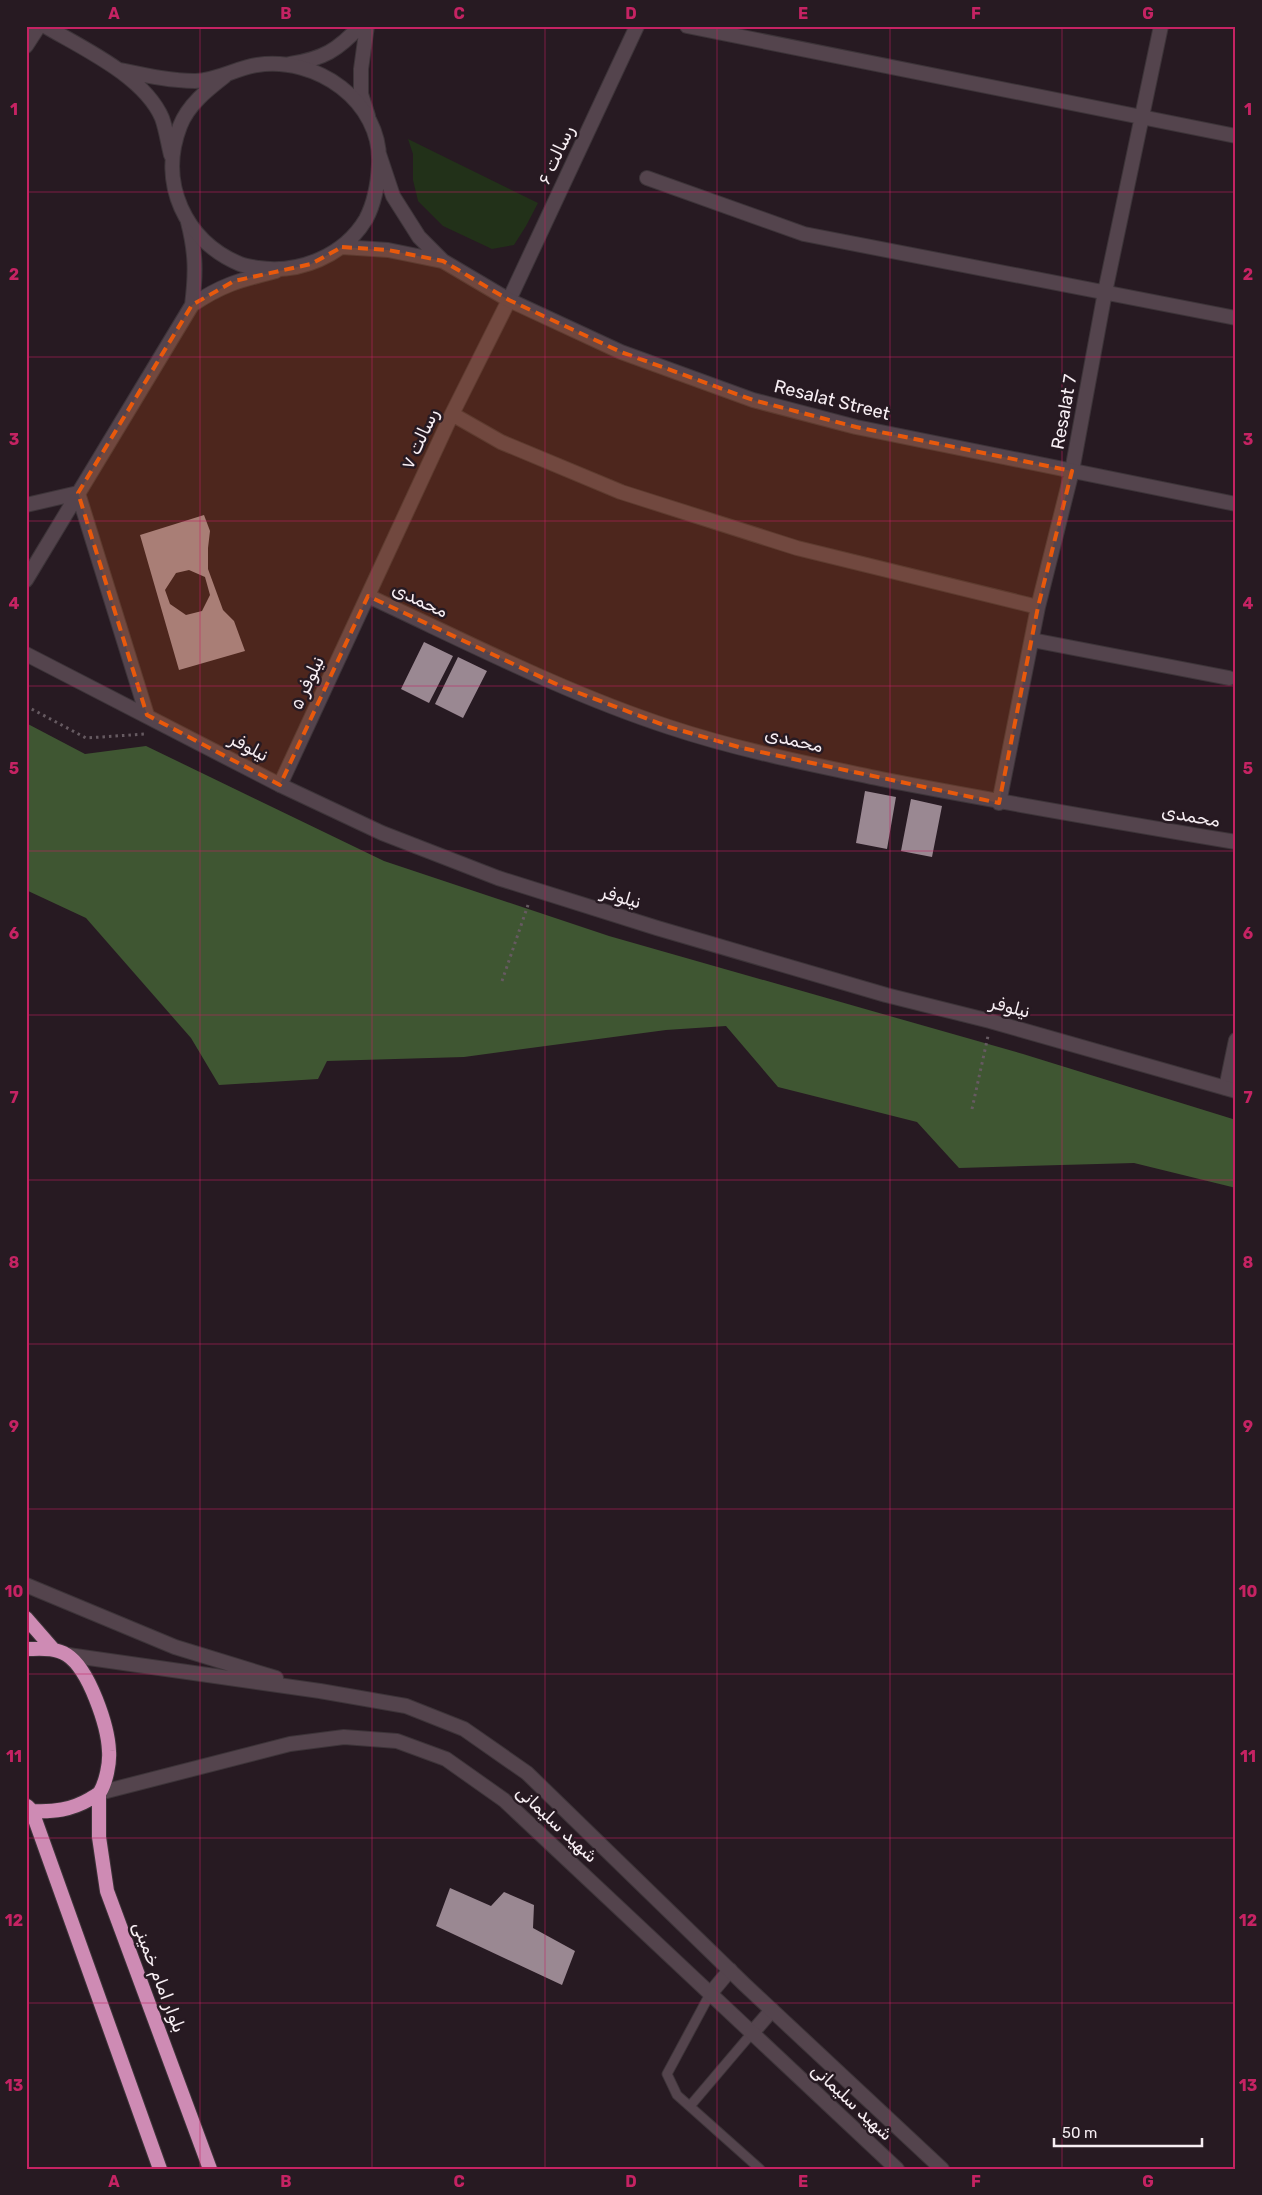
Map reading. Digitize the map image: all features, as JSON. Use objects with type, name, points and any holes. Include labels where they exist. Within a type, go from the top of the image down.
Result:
[{"type":"highway","points":[[26,1618],[53,1648],[68,1655]]},
{"type":"highway","points":[[26,1648],[53,1648]]},
{"type":"highway","name":"بلوار امام خمینی","points":[[68,1655],[81,1669],[92,1687],[109,1751],[108,1768],[100,1793],[100,1837],[107,1891],[210,2169]]},
{"type":"highway","points":[[100,1793],[79,1806],[56,1812],[29,1808],[160,2169]]},
{"type":"street","points":[[26,46],[39,26]]},
{"type":"street","points":[[26,580],[192,305],[196,275],[194,248],[188,222],[174,192],[172,158],[162,117],[145,94],[120,70],[45,26]]},
{"type":"street","points":[[120,70],[158,78],[196,81],[225,76],[256,65],[290,64],[325,56],[346,41],[360,26]]},
{"type":"street","points":[[367,26],[361,68],[362,94],[379,154],[393,196],[419,237],[443,261]]},
{"type":"street","name":"رسالت ۶","points":[[509,300],[637,26]]},
{"type":"street","points":[[687,26],[1236,136]]},
{"type":"street","name":"Resalat 7","points":[[999,802],[1038,607],[1072,471],[1105,292],[1161,26]]},
{"type":"street","points":[[290,64],[323,74],[350,94],[370,122]]},
{"type":"street","points":[[172,158],[180,125],[198,97],[225,76]]},
{"type":"street","points":[[192,305],[216,289],[234,281],[311,264],[342,247],[365,220],[378,188],[379,154]]},
{"type":"street","points":[[647,178],[804,234],[1236,318]]},
{"type":"street","points":[[188,222],[210,248],[241,265],[276,271]]},
{"type":"street","points":[[342,247],[388,250],[443,261]]},
{"type":"street","name":"Resalat Street","points":[[443,261],[509,300],[621,352],[753,400],[856,427],[1236,504]]},
{"type":"street","name":"رسالت ۷","points":[[368,596],[452,414],[509,300]]},
{"type":"street","points":[[452,414],[501,442],[621,492],[797,548],[1038,607]]},
{"type":"street","points":[[26,505],[78,493]]},
{"type":"street","points":[[78,493],[147,715]]},
{"type":"street","name":"نیلوفر ۵","points":[[280,785],[368,596]]},
{"type":"street","name":"محمدی","points":[[368,596],[558,685],[669,727],[742,748],[844,771],[999,802],[1236,842]]},
{"type":"street","points":[[1032,640],[1229,678]]},
{"type":"street","name":"نیلوفر","points":[[26,654],[280,785],[382,833],[534,890],[886,995],[990,1021],[1231,1090]]},
{"type":"street","points":[[1231,1090],[1236,1040]]},
{"type":"street","points":[[26,1585],[175,1647],[320,1691]]},
{"type":"street","points":[[68,1655],[320,1691],[406,1706],[464,1728],[527,1773],[730,1970],[942,2169]]},
{"type":"street","name":"شهید سلیمانی","points":[[100,1793],[290,1744],[344,1737],[397,1741],[446,1758],[504,1800],[896,2169]]},
{"type":"street","points":[[710,1994],[730,1970]]},
{"type":"street","points":[[752,2034],[772,2010]]},
{"type":"lane","points":[[710,1994],[667,2074],[677,2094],[760,2169]]},
{"type":"lane","points":[[690,2106],[752,2034]]},
{"type":"path","points":[[502,981],[534,890]]},
{"type":"path","points":[[972,1109],[990,1021]]},
{"type":"highlighted area","points":[[342,247],[388,250],[443,261],[509,300],[621,352],[753,400],[856,427],[1072,471],[1038,607],[999,803],[742,748],[669,727],[558,685],[368,596],[280,785],[147,715],[78,493],[192,305],[234,281],[311,264]]},
{"type":"green space","points":[[408,139],[538,203],[514,245],[492,249],[443,226],[418,201],[413,180],[413,154]]},
{"type":"green space","points":[[26,723],[85,754],[146,746],[384,861],[609,936],[1023,1054],[1236,1120],[1236,1188],[1134,1163],[959,1168],[917,1122],[778,1087],[726,1026],[666,1030],[464,1057],[327,1061],[318,1079],[219,1085],[191,1038],[86,918],[26,890]]},
{"type":"building","points":[[204,515],[210,531],[208,569],[223,610],[234,621],[245,651],[179,670],[140,535]],"holes":[[[189,570],[205,577],[210,595],[202,611],[186,615],[170,604],[165,590],[176,573]]]},
{"type":"building","points":[[424,642],[453,656],[429,703],[401,689]]},
{"type":"building","points":[[458,657],[487,671],[463,718],[435,704]]},
{"type":"building","points":[[865,791],[896,797],[887,849],[856,843]]},
{"type":"building","points":[[911,799],[942,806],[932,857],[901,851]]},
{"type":"building","points":[[450,1888],[491,1906],[504,1892],[534,1905],[533,1928],[575,1951],[562,1985],[436,1926]]}]
